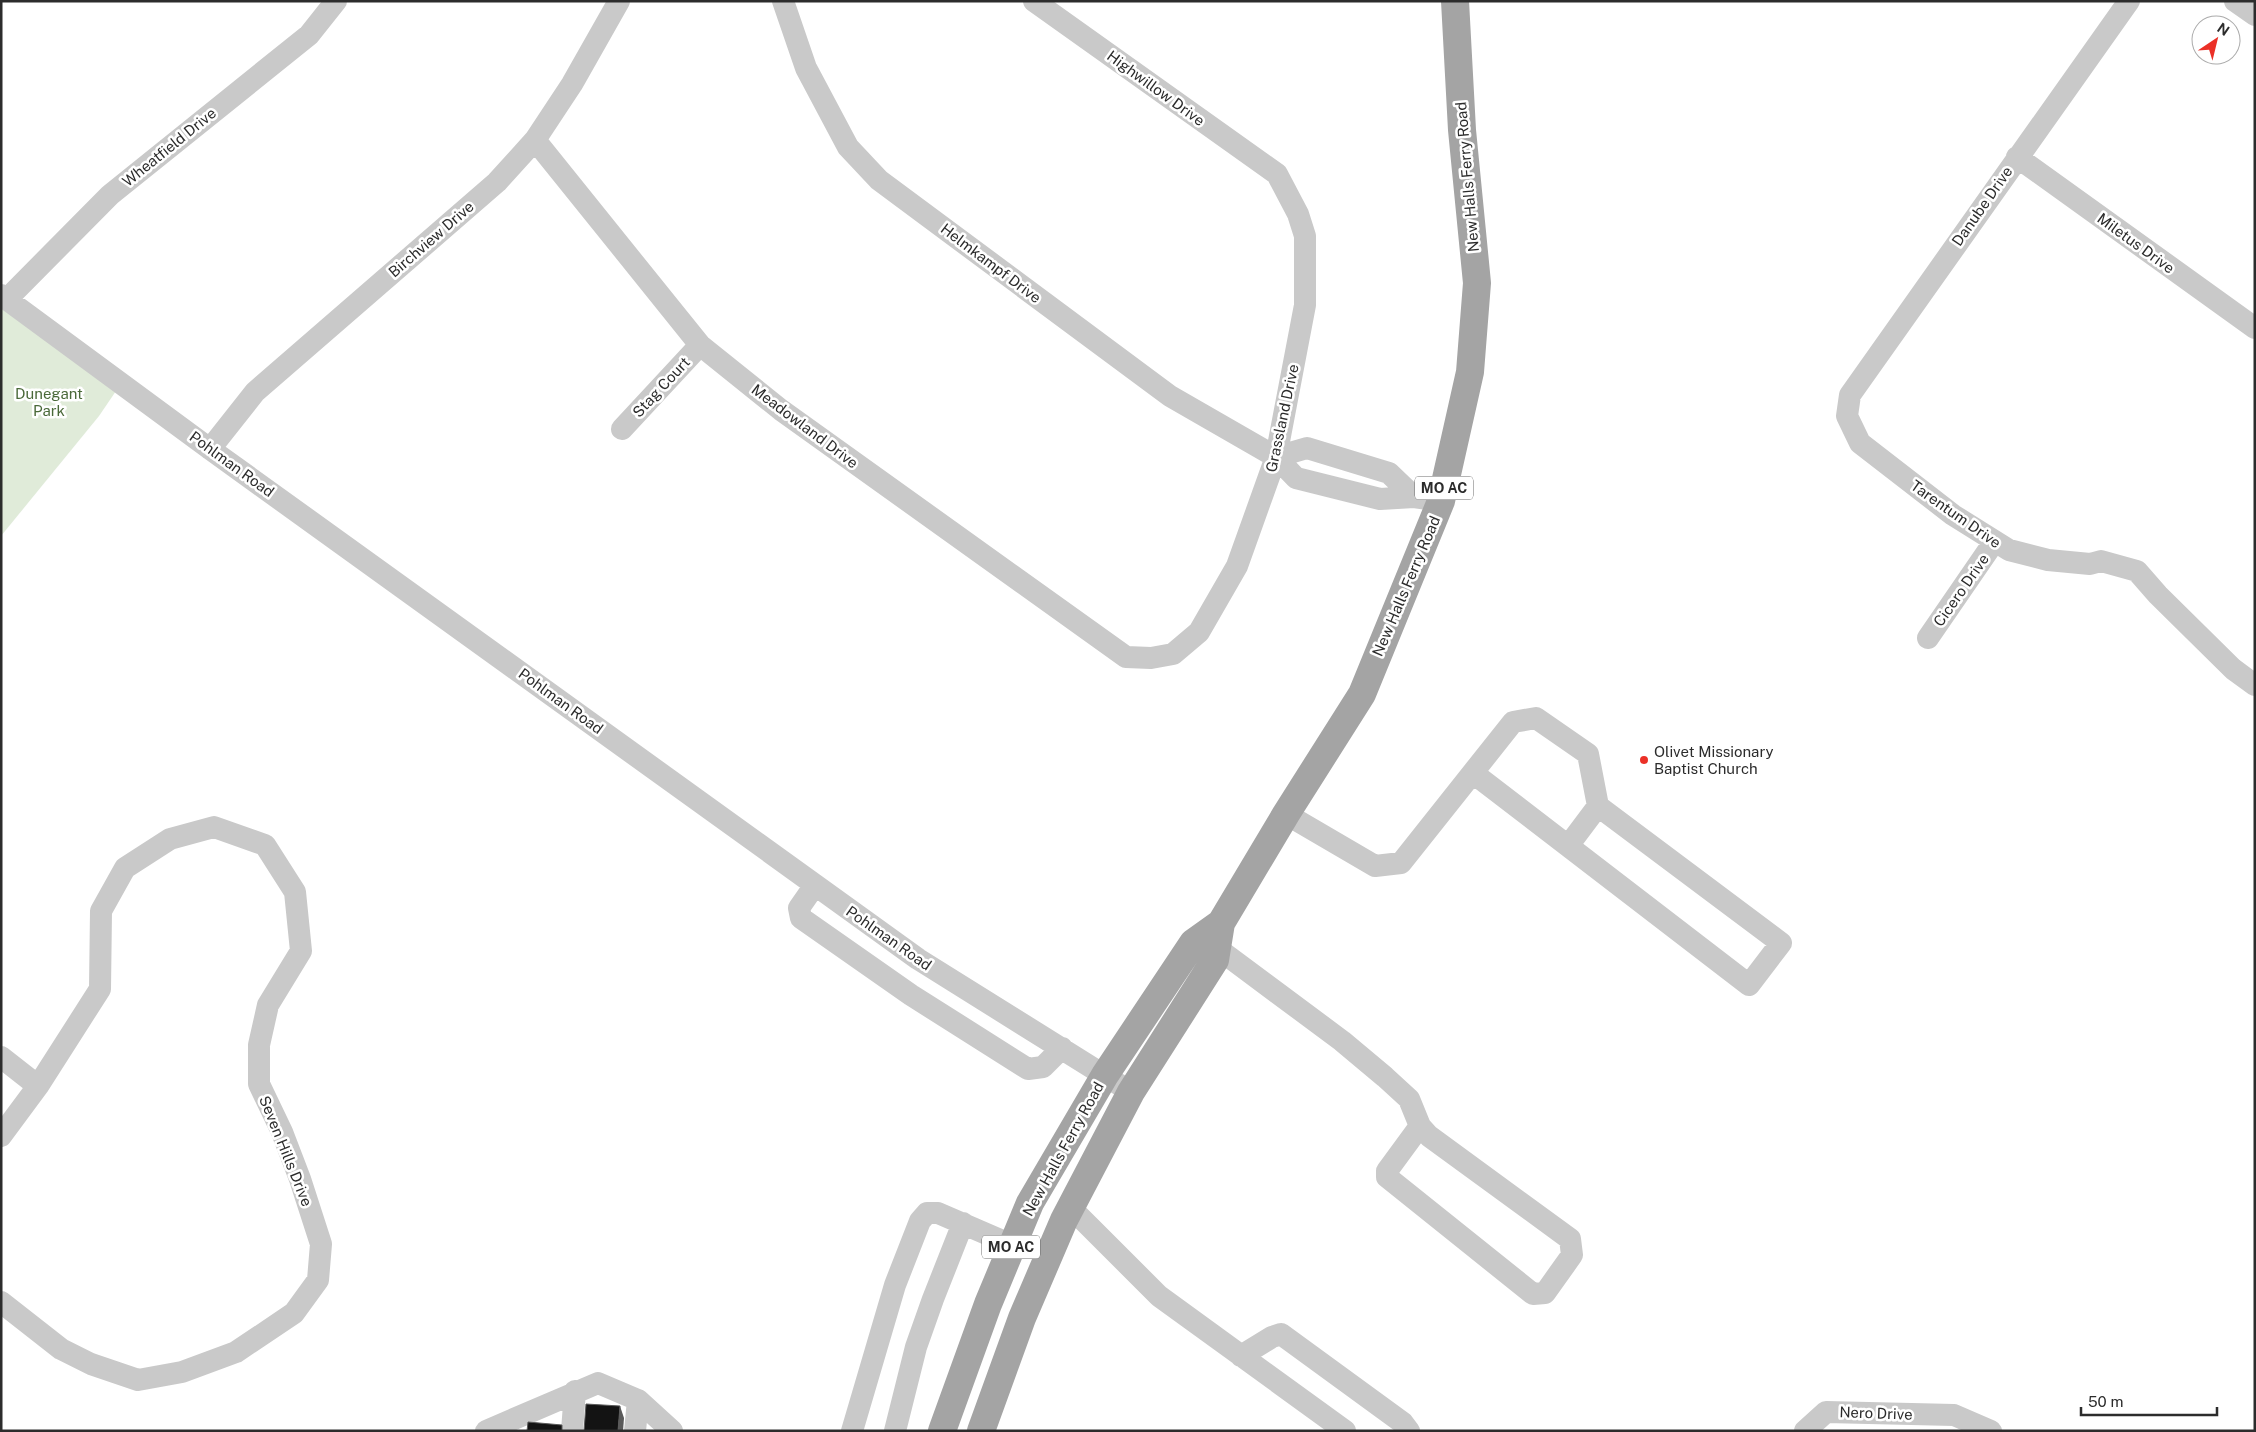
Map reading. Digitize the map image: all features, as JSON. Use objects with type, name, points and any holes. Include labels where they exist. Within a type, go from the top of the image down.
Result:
[{"type":"main road","name":"New Halls Ferry Road","points":[[981,1431],[1022,1318],[1070,1207],[1131,1092],[1215,960],[1219,935],[1286,814],[1362,694],[1441,502],[1470,372],[1477,282],[1462,130],[1455,1]]},
{"type":"main road","name":"New Halls Ferry Road","points":[[942,1431],[988,1304],[1030,1203],[1105,1075],[1192,943],[1219,935]]},
{"type":"street","name":"Wheatfield Drive","points":[[4,297],[110,195],[309,35],[336,1]]},
{"type":"street","name":"Birchview Drive","points":[[210,449],[255,392],[497,182],[535,140],[572,84],[618,1]]},
{"type":"street","name":"Helmkampf Drive","points":[[783,1],[806,68],[848,147],[879,180],[1170,396],[1276,457],[1296,478],[1380,499],[1414,497],[1441,502]]},
{"type":"street","name":"Highwillow Drive","points":[[1034,1],[1277,174]]},
{"type":"street","name":"Danube Drive","points":[[1846,416],[1850,395],[2129,1]]},
{"type":"street","points":[[2235,1],[2255,15]]},
{"type":"street","name":"Meadowland Drive","points":[[535,140],[700,345],[781,410],[1126,657]]},
{"type":"street","name":"Miletus Drive","points":[[2017,157],[2255,328]]},
{"type":"street","name":"Grassland Drive","points":[[1126,657],[1150,658],[1173,654],[1199,632],[1237,566],[1276,457],[1305,305],[1305,236],[1298,214],[1277,174]]},
{"type":"street","name":"Pohlman Road","points":[[4,297],[210,449],[931,967],[1131,1092]]},
{"type":"street","name":"Stag Court","points":[[622,428],[700,345]]},
{"type":"street","name":"Tarentum Drive","points":[[1846,416],[1860,442],[1953,515],[2009,550],[2048,560],[2090,564],[2101,561],[2137,571],[2158,595],[2233,670],[2255,685]]},
{"type":"street","points":[[1276,457],[1307,448],[1388,473],[1414,497]]},
{"type":"street","name":"Cicero Drive","points":[[1928,638],[1994,542]]},
{"type":"street","points":[[1286,814],[1375,866],[1402,863],[1513,722],[1536,718],[1588,754],[1598,806],[1781,942],[1749,985],[1473,773]]},
{"type":"street","points":[[1568,846],[1598,806]]},
{"type":"street","name":"Seven Hills Drive","points":[[1,1136],[38,1086],[100,989],[101,911],[125,868],[170,839],[214,827],[265,845],[295,892],[301,951],[268,1005],[259,1045],[259,1084],[282,1132],[300,1179],[321,1244],[318,1280],[294,1313],[236,1352],[182,1372],[138,1380],[91,1364],[61,1349],[1,1302]]},
{"type":"street","points":[[815,885],[799,908],[801,918],[911,995],[1028,1069],[1044,1067],[1062,1048]]},
{"type":"street","points":[[1219,935],[1409,1099],[1420,1126],[1428,1136],[1570,1239],[1572,1255],[1545,1293],[1533,1294],[1386,1177],[1387,1171],[1420,1126]]},
{"type":"street","points":[[911,995],[931,967]]},
{"type":"street","points":[[1,1057],[38,1086]]},
{"type":"street","points":[[1070,1207],[1159,1296],[1345,1431]]},
{"type":"street","points":[[852,1431],[895,1285],[920,1221],[927,1213],[938,1213],[1012,1244]]},
{"type":"street","points":[[895,1431],[916,1347],[932,1299],[963,1223]]},
{"type":"street","points":[[1241,1356],[1272,1337],[1281,1334],[1403,1423],[1409,1431]]},
{"type":"street","points":[[486,1431],[575,1391],[598,1383],[638,1400],[672,1431]]},
{"type":"street","points":[[572,1431],[575,1391]]},
{"type":"street","points":[[635,1431],[638,1400]]},
{"type":"street","name":"Nero Drive","points":[[1805,1431],[1826,1412],[1954,1415],[1991,1431]]},
{"type":"green space","name":"Dunegant Park","points":[[1,308],[116,391],[99,416],[1,536]]},
{"type":"building","points":[[586,1404],[620,1406],[618,1431],[584,1431]]},
{"type":"building","points":[[528,1422],[562,1425],[562,1431],[527,1431]]},
{"type":"place","name":"Olivet Missionary Baptist Church","points":[[1644,760]]}]
